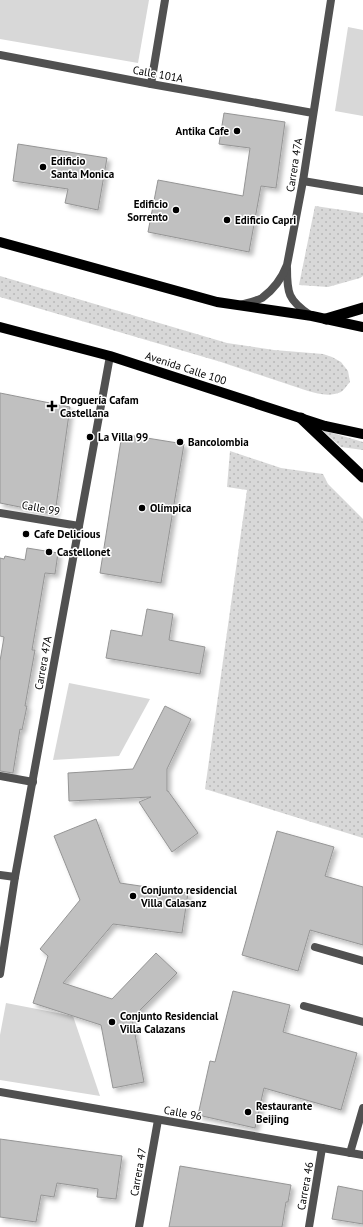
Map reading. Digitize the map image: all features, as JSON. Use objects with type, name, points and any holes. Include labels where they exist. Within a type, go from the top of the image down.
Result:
[{"type":"highway","points":[[326,319],[363,308]]},
{"type":"highway","points":[[301,418],[363,477]]},
{"type":"main road","points":[[0,242],[180,293],[236,306],[312,316],[363,327]]},
{"type":"main road","name":"Avenida Calle 100","points":[[0,327],[110,356],[325,426],[363,434]]},
{"type":"street","points":[[152,84],[166,0]]},
{"type":"street","name":"Carrera 47A","points":[[236,306],[261,298],[272,289],[282,276],[287,265],[303,181],[331,0]]},
{"type":"street","name":"Calle 101A","points":[[0,55],[314,113]]},
{"type":"street","points":[[303,181],[363,191]]},
{"type":"street","points":[[287,265],[290,296],[299,307],[312,316]]},
{"type":"street","name":"Carrera 47A","points":[[0,974],[15,877],[110,356]]},
{"type":"street","name":"Calle 99","points":[[0,512],[79,526]]},
{"type":"street","points":[[0,776],[33,782]]},
{"type":"street","points":[[0,875],[15,877]]},
{"type":"street","points":[[315,947],[363,961]]},
{"type":"street","points":[[304,1006],[363,1022]]},
{"type":"street","name":"Calle 96","points":[[0,1092],[363,1155]]},
{"type":"street","points":[[350,1153],[363,1108]]},
{"type":"street","name":"Carrera 47","points":[[139,1227],[158,1120]]},
{"type":"street","name":"Carrera 46","points":[[308,1227],[322,1148]]},
{"type":"shaded area","points":[[0,0],[149,0],[138,63],[0,39]]},
{"type":"shaded area","points":[[348,27],[363,30],[363,116],[335,111]]},
{"type":"shaded area","points":[[315,206],[363,213],[363,276],[360,278],[328,287],[299,285]]},
{"type":"shaded area","points":[[0,276],[227,343],[274,350],[323,354],[341,362],[348,371],[350,382],[341,392],[337,394],[324,394],[308,391],[221,362],[0,297]]},
{"type":"shaded area","points":[[322,430],[363,442],[363,450],[341,447]]},
{"type":"shaded area","points":[[230,451],[281,468],[323,474],[328,484],[363,519],[363,838],[205,789],[247,490],[227,487]]},
{"type":"shaded area","points":[[69,683],[150,699],[119,756],[53,760]]},
{"type":"shaded area","points":[[6,1003],[73,1016],[100,1096],[0,1080],[0,1035]]},
{"type":"building","points":[[224,113],[285,122],[276,188],[261,186],[249,252],[148,232],[158,180],[243,196],[250,148],[219,144]]},
{"type":"building","points":[[18,144],[107,158],[98,210],[65,203],[68,189],[13,181]]},
{"type":"building","points":[[0,393],[70,407],[55,514],[0,503]]},
{"type":"building","name":"Olímpica","points":[[122,434],[184,444],[161,583],[100,573]]},
{"type":"building","points":[[27,548],[58,553],[55,574],[45,573],[32,650],[35,650],[25,706],[27,706],[22,730],[20,729],[13,773],[0,771],[0,661],[4,637],[0,636],[0,558],[4,559],[5,556],[25,560]]},
{"type":"building","points":[[147,609],[173,614],[169,640],[205,647],[200,674],[106,658],[111,630],[142,636]]},
{"type":"building","points":[[165,706],[191,719],[167,769],[167,791],[198,833],[172,852],[139,802],[151,797],[69,801],[68,773],[133,769]]},
{"type":"building","points":[[96,819],[120,883],[188,893],[182,933],[113,924],[63,983],[112,999],[156,953],[177,973],[132,1018],[144,1082],[113,1088],[101,1025],[33,1003],[48,956],[40,949],[80,900],[54,836]]},
{"type":"building","points":[[277,831],[334,847],[325,876],[363,887],[363,945],[310,930],[298,971],[242,955]]},
{"type":"building","points":[[233,991],[290,1005],[283,1032],[357,1053],[341,1110],[264,1088],[255,1128],[198,1115],[210,1061],[215,1062]]},
{"type":"building","points":[[0,1139],[122,1156],[116,1199],[97,1197],[98,1189],[57,1183],[54,1197],[41,1195],[36,1222],[0,1217]]},
{"type":"building","points":[[180,1166],[291,1185],[288,1202],[286,1202],[282,1227],[169,1227]]},
{"type":"building","points":[[338,1186],[363,1191],[363,1224],[332,1219]]},
{"type":"place","name":"Antika Cafe","points":[[237,131]]},
{"type":"place","name":"Edificio Santa Monica","points":[[43,167]]},
{"type":"place","name":"Edificio Sorrento","points":[[176,210]]},
{"type":"place","name":"Edificio Capri","points":[[227,220]]},
{"type":"place","name":"Droguería Cafam Castellana","points":[[52,406]]},
{"type":"place","name":"La Villa 99","points":[[90,437]]},
{"type":"place","name":"Bancolombia","points":[[180,442]]},
{"type":"place","name":"Olímpica","points":[[142,508]]},
{"type":"place","name":"Cafe Delicious","points":[[26,534]]},
{"type":"place","name":"Castellonet","points":[[49,552]]},
{"type":"place","name":"Conjunto residencial Villa Calasanz","points":[[133,896]]},
{"type":"place","name":"Conjunto Residencial Villa Calazans","points":[[112,1022]]},
{"type":"place","name":"Restaurante Beijing","points":[[248,1112]]}]
